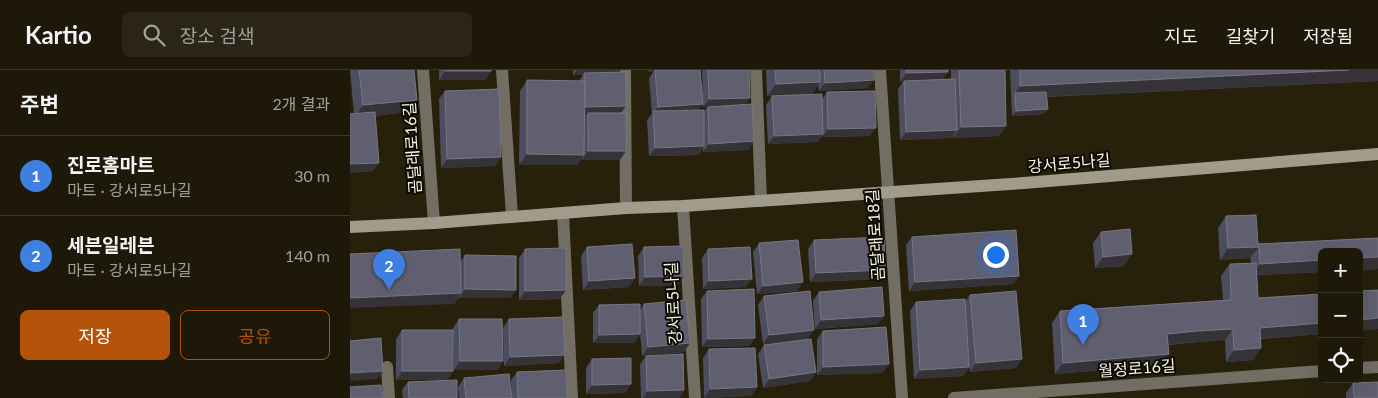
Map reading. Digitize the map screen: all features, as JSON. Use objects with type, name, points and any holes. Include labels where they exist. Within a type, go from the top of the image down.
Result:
[{"type":"street","name":"강서로5나길","points":[[350,227],[1024,183],[1378,154]]},
{"type":"lane","name":"곰달래로16길","points":[[423,70],[434,223]]},
{"type":"lane","points":[[502,70],[512,216]]},
{"type":"lane","points":[[625,70],[626,208]]},
{"type":"lane","points":[[756,70],[761,201]]},
{"type":"lane","name":"곰달래로18길","points":[[880,70],[902,398]]},
{"type":"lane","name":"강서로5나길","points":[[683,206],[695,398]]},
{"type":"lane","points":[[563,212],[572,398]]},
{"type":"lane","points":[[386,367],[389,398]]},
{"type":"lane","points":[[1363,368],[1378,367]]},
{"type":"lane","name":"월정로16길","points":[[954,398],[1318,371]]},
{"type":"building","points":[[359,70],[414,70],[417,100],[363,105]]},
{"type":"building","points":[[491,70],[491,71],[445,71]]},
{"type":"building","points":[[655,70],[700,70],[703,104],[658,107]]},
{"type":"building","points":[[708,70],[749,70],[750,98],[709,99]]},
{"type":"building","points":[[775,70],[820,70],[820,82],[776,84]]},
{"type":"building","points":[[824,70],[874,70],[874,80],[825,83]]},
{"type":"building","points":[[906,70],[948,70],[948,72],[906,73]]},
{"type":"building","points":[[959,70],[1005,70],[1006,126],[961,127]]},
{"type":"building","points":[[1020,70],[1349,70],[1020,86]]},
{"type":"building","points":[[626,72],[626,106],[585,107],[584,73]]},
{"type":"building","points":[[955,79],[957,130],[906,132],[904,81]]},
{"type":"building","points":[[527,80],[585,81],[584,155],[527,154]]},
{"type":"building","points":[[499,89],[501,157],[447,159],[445,91]]},
{"type":"building","points":[[875,91],[876,128],[828,129],[827,92]]},
{"type":"building","points":[[1046,92],[1048,109],[1016,111],[1015,93]]},
{"type":"building","points":[[822,94],[823,134],[774,136],[772,96]]},
{"type":"building","points":[[752,104],[754,141],[709,144],[708,107]]},
{"type":"building","points":[[704,110],[704,146],[655,148],[653,111]]},
{"type":"building","points":[[375,112],[379,163],[350,164],[350,114]]},
{"type":"building","points":[[588,113],[626,113],[626,151],[588,151]]},
{"type":"building","points":[[1256,215],[1258,244],[1378,238],[1378,257],[1363,258],[1363,248],[1318,248],[1318,260],[1260,264],[1259,247],[1228,248],[1226,216]]},
{"type":"building","points":[[1130,229],[1132,254],[1103,257],[1101,232]]},
{"type":"building","points":[[1016,230],[1019,276],[915,282],[912,237]]},
{"type":"building","points":[[884,237],[885,270],[816,273],[814,240]]},
{"type":"building","points":[[798,240],[803,282],[763,286],[759,243]]},
{"type":"building","points":[[632,244],[635,278],[589,281],[587,247]]},
{"type":"building","points":[[683,246],[684,276],[645,277],[644,247]]},
{"type":"building","points":[[750,247],[752,279],[709,281],[708,249]]},
{"type":"building","points":[[566,248],[566,290],[525,291],[525,249]]},
{"type":"building","points":[[460,249],[461,293],[350,298],[350,254]]},
{"type":"building","points":[[465,255],[516,256],[516,290],[465,289]]},
{"type":"building","points":[[1256,263],[1258,298],[1318,294],[1318,323],[1260,328],[1261,348],[1234,350],[1233,329],[1196,331],[1167,334],[1169,354],[1063,363],[1060,311],[1231,300],[1230,264]]},
{"type":"building","points":[[882,287],[884,316],[821,320],[819,292]]},
{"type":"building","points":[[754,289],[755,338],[708,339],[707,291]]},
{"type":"building","points":[[1378,290],[1378,318],[1363,320],[1363,291]]},
{"type":"building","points":[[810,291],[814,330],[769,335],[764,296]]},
{"type":"building","points":[[1016,291],[1022,359],[976,363],[970,295]]},
{"type":"building","points":[[965,299],[969,367],[920,370],[916,302]]},
{"type":"building","points":[[686,300],[690,343],[648,347],[644,304]]},
{"type":"building","points":[[640,304],[640,334],[599,335],[599,305]]},
{"type":"building","points":[[563,317],[565,355],[510,357],[509,319]]},
{"type":"building","points":[[459,319],[502,319],[503,361],[460,361]]},
{"type":"building","points":[[886,327],[889,364],[823,367],[823,331]]},
{"type":"building","points":[[402,330],[453,330],[453,371],[402,371]]},
{"type":"building","points":[[381,338],[383,371],[350,373],[350,341]]},
{"type":"building","points":[[811,339],[816,372],[769,379],[764,345]]},
{"type":"building","points":[[755,348],[757,387],[710,389],[709,349]]},
{"type":"building","points":[[683,354],[684,390],[647,391],[646,356]]},
{"type":"building","points":[[631,358],[631,384],[592,385],[592,359]]},
{"type":"building","points":[[566,370],[567,398],[518,398],[517,372]]},
{"type":"building","points":[[509,374],[512,398],[466,398],[464,378]]},
{"type":"building","points":[[457,380],[457,398],[409,398],[408,382]]},
{"type":"building","points":[[1378,382],[1378,398],[1354,398],[1353,383]]},
{"type":"building","points":[[381,385],[383,398],[350,398],[350,387]]},
{"type":"place","name":"세븐일레븐","points":[[389,290]]},
{"type":"place","name":"진로홈마트","points":[[1083,345]]}]
